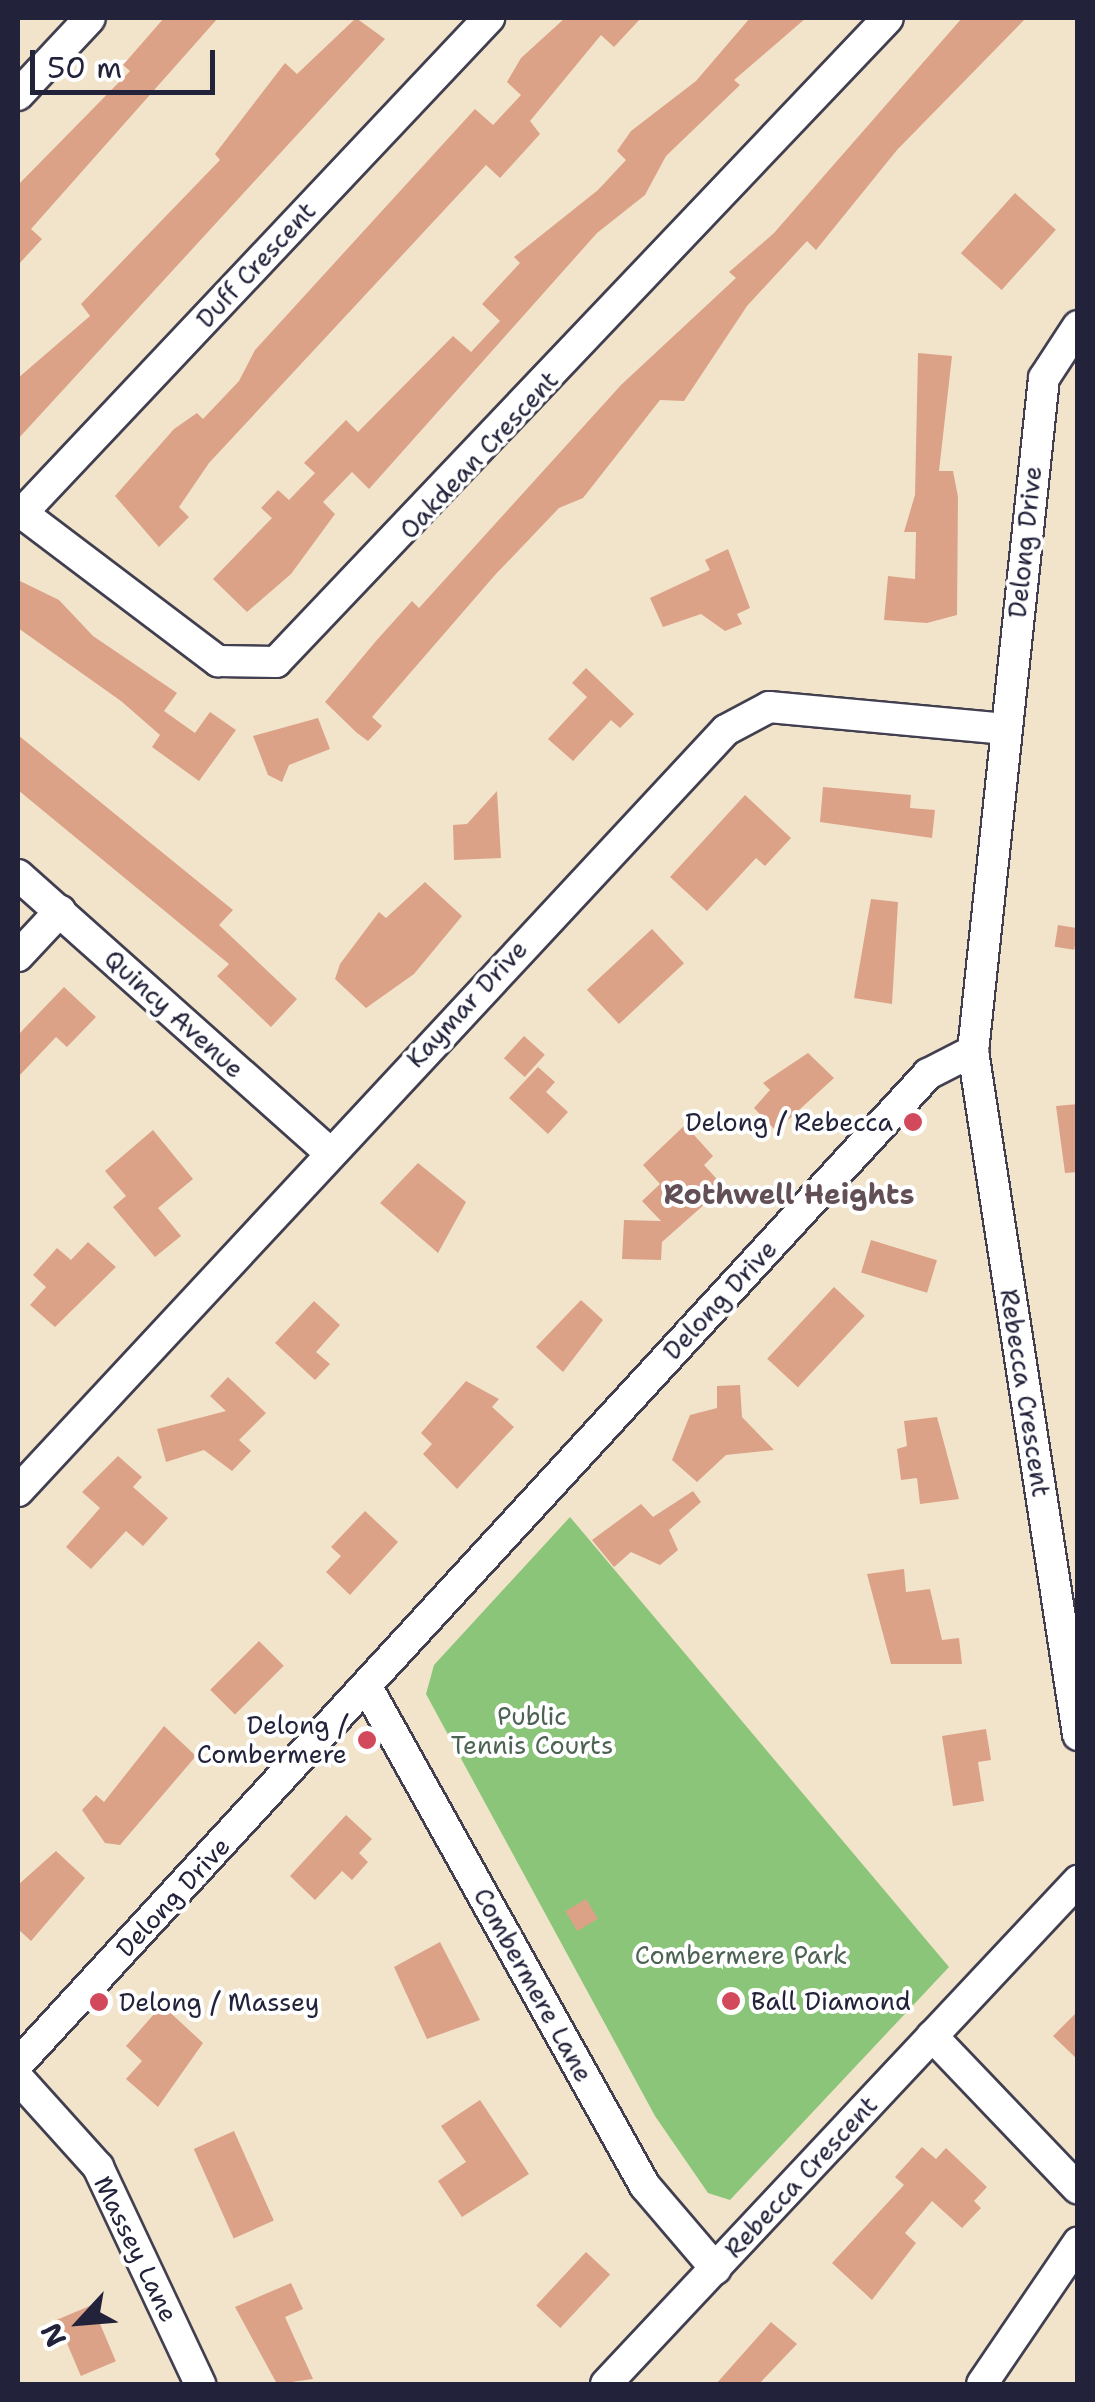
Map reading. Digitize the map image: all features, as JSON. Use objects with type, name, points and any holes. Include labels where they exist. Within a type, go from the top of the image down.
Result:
[{"type":"street","points":[[18,95],[90,18]]},
{"type":"street","name":"Duff Crescent","points":[[20,512],[489,18]]},
{"type":"street","name":"Oakdean Crescent","points":[[20,512],[218,661],[276,662],[888,18]]},
{"type":"street","name":"Delong Drive","points":[[18,2064],[368,1689],[928,1074],[973,1051],[1044,378],[1078,326]]},
{"type":"street","name":"Kaymar Drive","points":[[18,1491],[726,730],[768,708],[1006,729]]},
{"type":"street","name":"Quincy Avenue","points":[[18,875],[330,1153]]},
{"type":"street","points":[[18,956],[60,911]]},
{"type":"street","name":"Rebecca Crescent","points":[[973,1051],[1078,1735]]},
{"type":"street","name":"Combermere Lane","points":[[368,1689],[645,2186],[716,2269]]},
{"type":"street","name":"Rebecca Crescent","points":[[606,2384],[1078,1881]]},
{"type":"street","points":[[932,2036],[1078,2189]]},
{"type":"street","name":"Massey Lane","points":[[18,2078],[98,2167],[200,2384]]},
{"type":"street","points":[[982,2384],[1078,2243]]},
{"type":"green space","name":"Combermere Park","points":[[570,1517],[949,1967],[730,2200],[708,2193],[655,2116],[426,1694],[434,1665]]},
{"type":"building","points":[[164,18],[218,18],[31,229],[42,239],[18,265],[18,185],[130,71],[123,65]]},
{"type":"building","points":[[356,18],[385,39],[18,439],[18,378],[90,316],[81,304],[220,160],[215,154],[285,63],[297,74]]},
{"type":"building","points":[[565,18],[641,18],[614,47],[601,35],[530,121],[540,134],[500,178],[486,165],[209,463],[179,507],[189,517],[159,547],[115,496],[174,429],[197,413],[203,419],[239,381],[255,350],[475,109],[493,125],[521,95],[507,82],[521,58]]},
{"type":"building","points":[[750,18],[806,18],[734,80],[740,85],[666,156],[645,195],[597,233],[369,489],[352,472],[323,502],[335,514],[291,574],[247,612],[213,579],[272,518],[261,508],[278,490],[289,500],[315,473],[304,463],[346,420],[358,432],[453,336],[471,352],[500,321],[482,304],[520,263],[514,257],[598,190],[626,160],[617,151],[631,131],[696,81]]},
{"type":"building","points":[[962,18],[1026,18],[897,150],[816,250],[807,241],[747,306],[684,401],[660,400],[583,498],[559,508],[495,575],[372,717],[382,726],[368,741],[357,733],[325,702],[376,641],[412,601],[419,608],[621,385],[736,278],[729,272],[774,233]]},
{"type":"building","points":[[1015,193],[1056,230],[1002,290],[961,253]]},
{"type":"building","points":[[918,353],[952,356],[939,471],[953,471],[958,497],[957,615],[927,623],[884,620],[888,576],[915,579],[916,532],[904,532],[915,495]]},
{"type":"building","points":[[728,549],[750,608],[737,614],[742,624],[725,631],[701,614],[663,627],[650,598],[710,570],[705,560]]},
{"type":"building","points":[[18,580],[59,600],[93,636],[177,693],[164,711],[195,733],[210,712],[236,730],[199,781],[152,747],[160,735],[121,701],[18,628]]},
{"type":"building","points":[[586,668],[634,714],[620,728],[611,720],[573,761],[548,739],[587,697],[572,683]]},
{"type":"building","points":[[318,718],[330,749],[289,765],[282,782],[268,775],[253,736]]},
{"type":"building","points":[[18,735],[233,910],[219,925],[297,999],[271,1027],[217,976],[229,964],[18,790]]},
{"type":"building","points":[[823,787],[911,795],[910,808],[935,810],[932,838],[820,822]]},
{"type":"building","points":[[497,791],[501,858],[454,860],[453,825],[467,824]]},
{"type":"building","points":[[745,795],[791,838],[765,866],[756,858],[707,911],[670,877]]},
{"type":"building","points":[[425,882],[462,916],[414,974],[366,1008],[335,979],[340,964],[379,912],[386,918]]},
{"type":"building","points":[[871,899],[898,902],[892,1004],[854,998]]},
{"type":"building","points":[[1058,925],[1078,928],[1074,950],[1055,947]]},
{"type":"building","points":[[652,929],[684,963],[619,1024],[587,990]]},
{"type":"building","points":[[64,987],[96,1017],[67,1047],[56,1037],[18,1077],[18,1035]]},
{"type":"building","points":[[524,1036],[545,1055],[525,1077],[504,1058]]},
{"type":"building","points":[[808,1053],[834,1078],[776,1131],[754,1108],[770,1090],[763,1083]]},
{"type":"building","points":[[538,1067],[555,1082],[546,1092],[568,1112],[548,1134],[509,1098]]},
{"type":"building","points":[[1078,1104],[1078,1172],[1065,1173],[1056,1106]]},
{"type":"building","points":[[685,1125],[713,1156],[704,1165],[724,1187],[662,1242],[661,1260],[622,1259],[624,1220],[661,1221],[642,1201],[660,1184],[643,1165]]},
{"type":"building","points":[[153,1130],[193,1179],[158,1208],[181,1236],[155,1257],[113,1207],[126,1196],[105,1171]]},
{"type":"building","points":[[418,1163],[466,1202],[438,1253],[380,1203]]},
{"type":"building","points":[[871,1240],[937,1260],[927,1293],[861,1273]]},
{"type":"building","points":[[88,1242],[116,1267],[55,1327],[30,1305],[46,1287],[33,1275],[57,1248],[71,1260]]},
{"type":"building","points":[[834,1287],[865,1316],[798,1387],[767,1359]]},
{"type":"building","points":[[581,1300],[603,1320],[563,1372],[536,1347]]},
{"type":"building","points":[[314,1301],[340,1325],[316,1352],[330,1364],[315,1380],[275,1343]]},
{"type":"building","points":[[228,1377],[266,1413],[239,1440],[251,1451],[232,1471],[204,1450],[166,1462],[157,1429],[226,1411],[210,1396]]},
{"type":"building","points":[[466,1381],[499,1399],[492,1407],[514,1427],[457,1489],[423,1454],[432,1444],[421,1433]]},
{"type":"building","points":[[740,1385],[742,1417],[774,1450],[726,1455],[697,1482],[672,1460],[690,1415],[717,1408],[717,1386]]},
{"type":"building","points":[[937,1417],[959,1499],[920,1504],[917,1478],[901,1480],[897,1449],[907,1446],[904,1421]]},
{"type":"building","points":[[118,1456],[142,1477],[133,1487],[168,1518],[143,1546],[126,1531],[91,1569],[66,1547],[100,1508],[82,1492]]},
{"type":"building","points":[[693,1491],[701,1502],[669,1530],[678,1550],[660,1565],[631,1552],[614,1567],[592,1540],[641,1504],[653,1517]]},
{"type":"building","points":[[365,1511],[398,1542],[350,1595],[326,1572],[341,1556],[331,1547]]},
{"type":"building","points":[[904,1569],[906,1592],[930,1589],[942,1640],[959,1638],[962,1664],[891,1664],[867,1574]]},
{"type":"building","points":[[259,1641],[284,1666],[235,1715],[210,1690]]},
{"type":"building","points":[[164,1726],[196,1756],[120,1845],[105,1843],[82,1810],[96,1795],[104,1802]]},
{"type":"building","points":[[986,1729],[991,1760],[978,1762],[984,1801],[953,1806],[942,1736]]},
{"type":"building","points":[[346,1815],[372,1839],[359,1853],[368,1862],[352,1880],[342,1871],[315,1900],[290,1876]]},
{"type":"building","points":[[56,1851],[85,1878],[31,1941],[18,1929],[18,1885]]},
{"type":"building","points":[[586,1899],[598,1919],[577,1931],[565,1911]]},
{"type":"building","points":[[440,1942],[480,2020],[427,2039],[394,1967]]},
{"type":"building","points":[[162,2005],[203,2043],[158,2107],[126,2079],[142,2061],[126,2046]]},
{"type":"building","points":[[1078,2011],[1078,2060],[1053,2036]]},
{"type":"building","points":[[480,2100],[529,2174],[462,2217],[438,2181],[466,2162],[441,2126]]},
{"type":"building","points":[[234,2131],[274,2221],[234,2238],[194,2149]]},
{"type":"building","points":[[922,2147],[936,2159],[946,2148],[987,2187],[974,2201],[981,2208],[962,2228],[932,2201],[905,2233],[916,2243],[872,2300],[832,2263],[904,2185],[895,2177]]},
{"type":"building","points":[[586,2252],[610,2275],[560,2328],[536,2305]]},
{"type":"building","points":[[291,2283],[303,2309],[285,2317],[313,2379],[277,2384],[235,2307]]},
{"type":"building","points":[[92,2305],[116,2361],[81,2376],[57,2320]]},
{"type":"building","points":[[771,2322],[797,2344],[759,2384],[716,2384]]},
{"type":"place","name":"Delong / Rebecca","points":[[913,1122]]},
{"type":"place","name":"Delong / Combermere","points":[[367,1740]]},
{"type":"place","name":"Ball Diamond","points":[[731,2001]]},
{"type":"place","name":"Delong / Massey","points":[[99,2002]]},
{"type":"district","name":"Rothwell Heights","points":[[789,1194]]},
{"type":"park label","name":"Public Tennis Courts","points":[[532,1732]]}]
